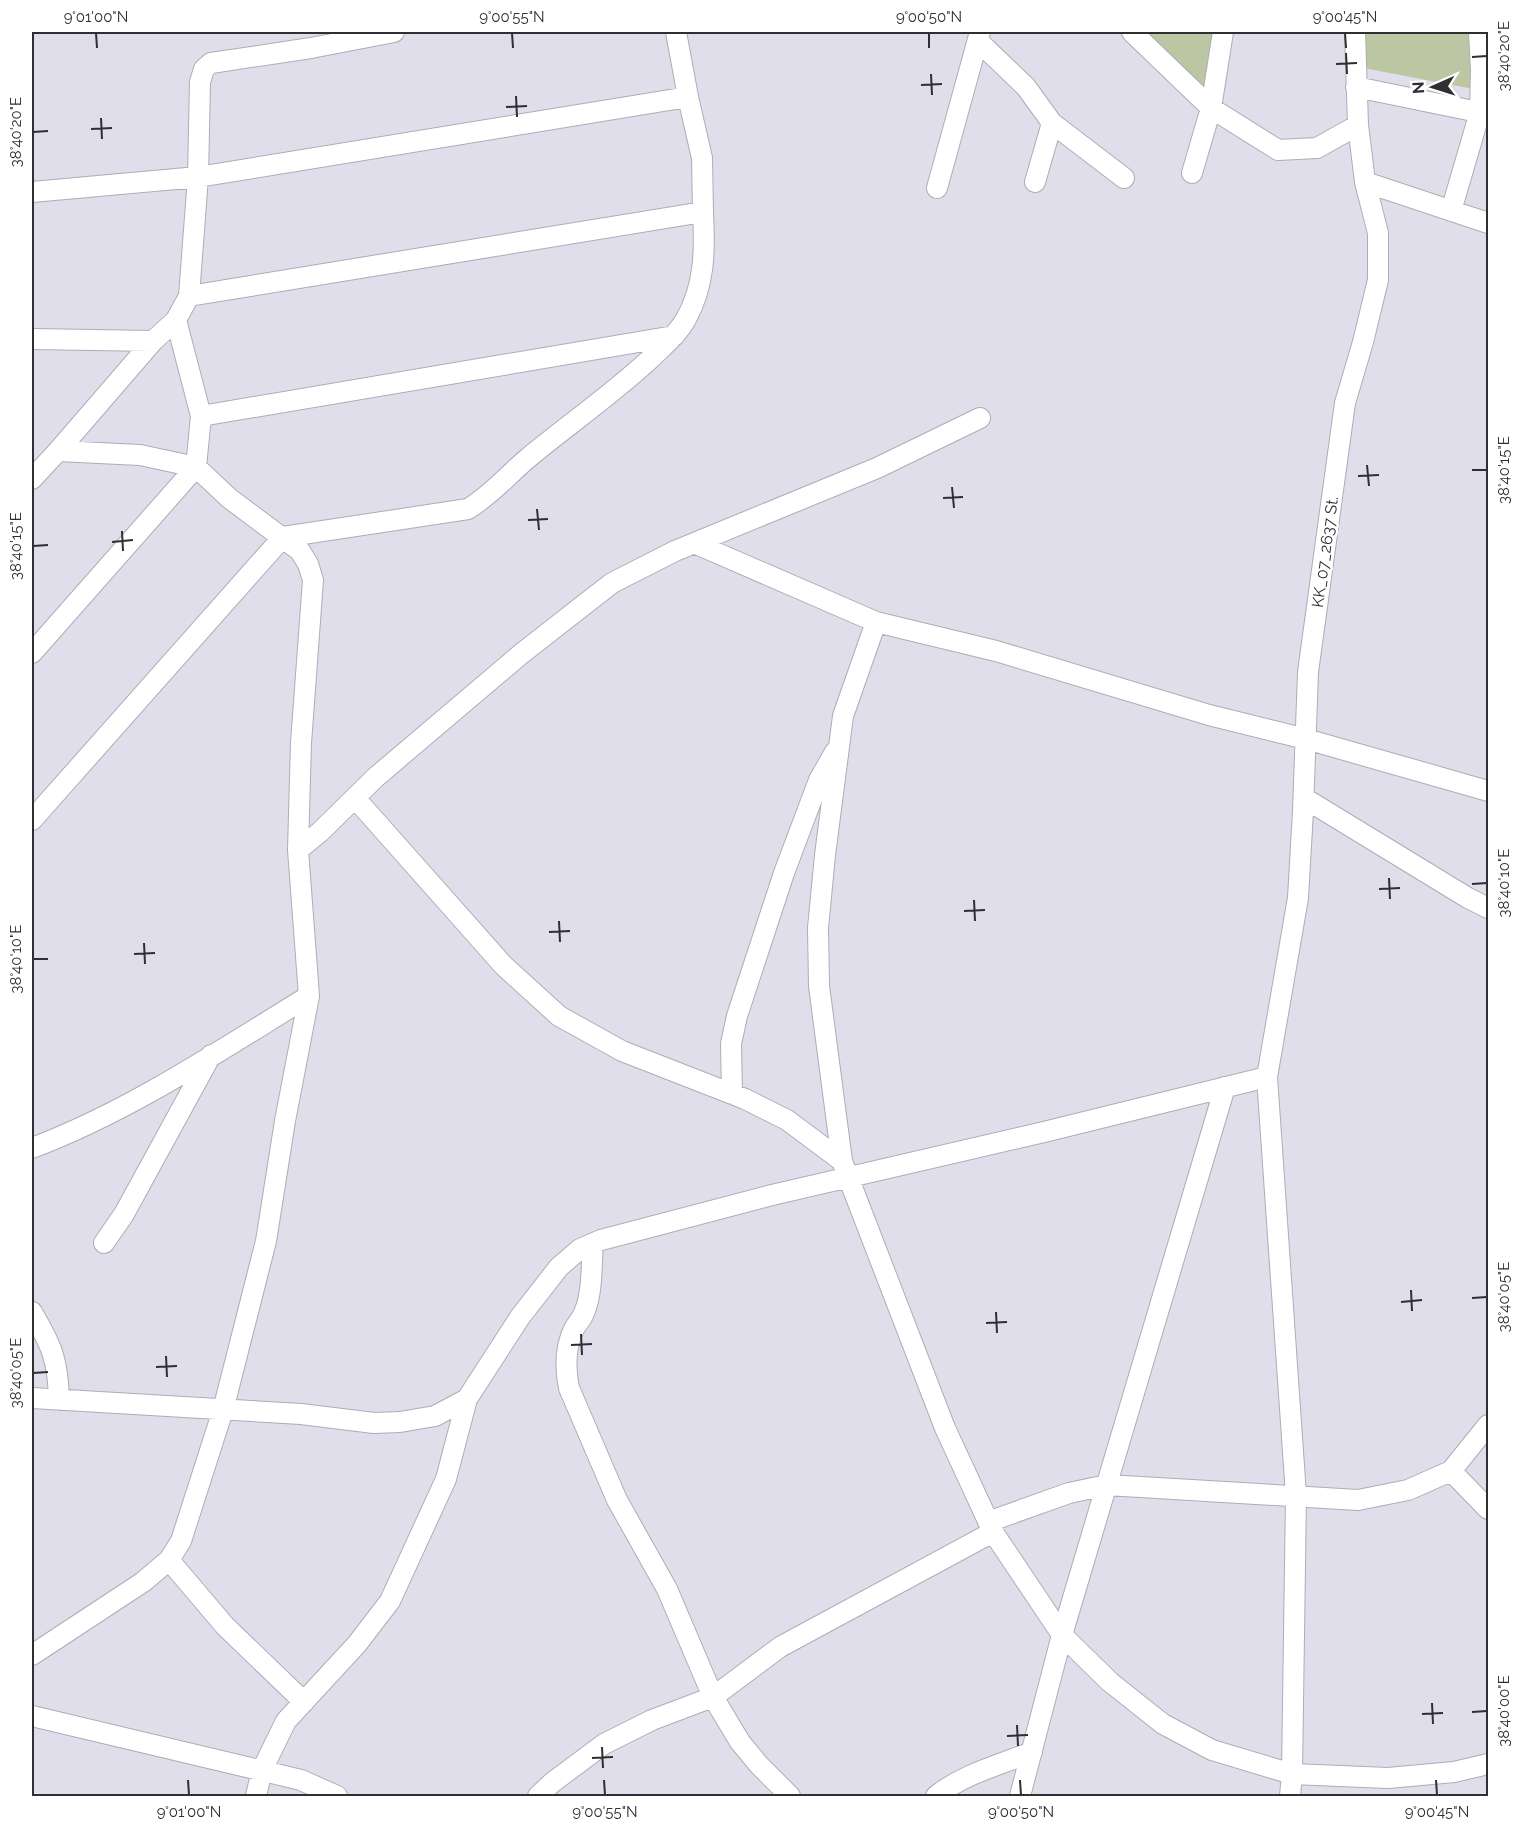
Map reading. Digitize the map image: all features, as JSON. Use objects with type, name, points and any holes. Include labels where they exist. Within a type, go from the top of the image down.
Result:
[{"type":"street","points":[[33,474],[58,451],[153,341],[176,320],[189,296],[198,177],[200,82],[204,69],[211,63],[311,48],[394,32]]},
{"type":"street","points":[[32,820],[283,537],[468,509],[485,498],[527,459],[621,386],[674,336],[686,320],[700,287],[705,252],[702,158],[676,32]]},
{"type":"street","points":[[1132,32],[1211,108],[1278,150],[1317,148],[1358,125]]},
{"type":"street","points":[[1192,173],[1211,108],[1223,32]]},
{"type":"street","name":"KK_07_2637 St.","points":[[1290,1797],[1296,1495],[1267,1077],[1298,898],[1308,672],[1345,403],[1378,280],[1378,233],[1365,182],[1358,125],[1355,32]]},
{"type":"street","points":[[1451,211],[1484,113],[1479,32]]},
{"type":"street","points":[[979,36],[1026,87],[1052,123],[1124,178]]},
{"type":"street","points":[[937,188],[979,36]]},
{"type":"street","points":[[1356,87],[1484,113]]},
{"type":"street","points":[[32,192],[198,177],[688,96]]},
{"type":"street","points":[[1035,182],[1052,123]]},
{"type":"street","points":[[1365,182],[1488,223]]},
{"type":"street","points":[[189,296],[703,212]]},
{"type":"street","points":[[32,653],[196,467],[201,416],[176,320]]},
{"type":"street","points":[[201,416],[674,336]]},
{"type":"street","points":[[35,344],[153,341]]},
{"type":"street","points":[[297,849],[320,832],[376,777],[521,654],[612,583],[694,543],[877,468],[980,418]]},
{"type":"street","points":[[32,1655],[143,1582],[169,1560],[181,1541],[223,1410],[266,1241],[285,1121],[309,996],[297,849],[301,743],[313,580],[308,564],[300,551],[229,498],[196,467],[140,455],[58,451]]},
{"type":"street","points":[[694,543],[876,622],[996,651],[1209,715],[1306,739],[1488,791]]},
{"type":"street","points":[[876,622],[843,716],[818,928],[819,986],[844,1169],[945,1428],[990,1527],[1062,1635],[1110,1682],[1163,1724],[1212,1750],[1292,1774],[1388,1778],[1454,1772],[1488,1764]]},
{"type":"street","points":[[732,1094],[731,1044],[737,1016],[784,873],[819,780],[839,745]]},
{"type":"street","points":[[355,798],[504,966],[559,1016],[622,1051],[732,1094],[787,1120],[844,1169]]},
{"type":"street","points":[[1304,798],[1488,908]]},
{"type":"street","points":[[32,1148],[66,1135],[120,1109],[309,996]]},
{"type":"street","points":[[104,1243],[124,1214],[211,1055]]},
{"type":"street","points":[[256,1797],[262,1770],[286,1721],[357,1644],[390,1601],[446,1479],[467,1399],[520,1317],[559,1268],[580,1249],[602,1240],[772,1195],[844,1169],[1044,1132],[1267,1077]]},
{"type":"street","points":[[1020,1797],[1062,1635],[1225,1087]]},
{"type":"street","points":[[593,1244],[590,1291],[584,1314],[573,1329],[566,1359],[569,1388],[618,1500],[667,1589],[713,1697],[740,1742],[787,1795]]},
{"type":"street","points":[[32,1312],[54,1353],[58,1371],[59,1400]]},
{"type":"street","points":[[32,1398],[301,1414],[374,1423],[400,1422],[435,1416],[467,1399]]},
{"type":"street","points":[[538,1797],[553,1782],[604,1744],[652,1720],[713,1697],[780,1647],[990,1527],[1069,1493],[1107,1485],[1358,1500],[1408,1490],[1451,1471],[1488,1425]]},
{"type":"street","points":[[1451,1471],[1488,1509]]},
{"type":"street","points":[[169,1560],[225,1626],[304,1702]]},
{"type":"street","points":[[32,1716],[301,1780],[337,1797]]},
{"type":"street","points":[[936,1797],[954,1784],[974,1774],[1032,1752]]},
{"type":"green space","points":[[1132,32],[1223,32],[1211,108]]},
{"type":"green space","points":[[1355,32],[1479,32],[1479,90],[1353,66]]}]
